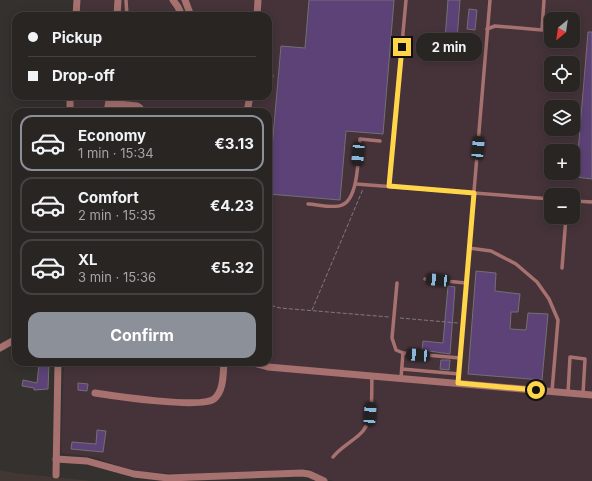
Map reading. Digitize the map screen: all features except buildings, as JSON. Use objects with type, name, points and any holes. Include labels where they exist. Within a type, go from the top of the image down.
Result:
[{"type":"street","points":[[76,12],[77,0]]},
{"type":"street","points":[[116,12],[118,0]]},
{"type":"street","points":[[173,0],[180,12]]},
{"type":"street","points":[[185,0],[190,12]]},
{"type":"street","points":[[257,12],[258,0]]},
{"type":"street","points":[[114,100],[140,108]]},
{"type":"street","points":[[0,348],[12,340]]},
{"type":"street","points":[[56,475],[58,366]]},
{"type":"street","points":[[95,393],[127,398],[205,403],[215,399],[220,392],[223,366]]},
{"type":"street","points":[[262,366],[592,395]]},
{"type":"street","points":[[56,459],[87,461],[134,474],[160,477],[187,478],[302,473],[324,481]]},
{"type":"lane","points":[[126,0],[128,6],[127,12]]},
{"type":"lane","points":[[389,186],[406,0]]},
{"type":"lane","points":[[458,383],[490,0]]},
{"type":"lane","points":[[487,29],[495,26],[542,30],[544,0]]},
{"type":"lane","points":[[308,204],[341,206],[349,198],[356,184],[360,139],[380,141]]},
{"type":"lane","points":[[356,184],[544,198]]},
{"type":"lane","points":[[580,201],[592,202]]},
{"type":"lane","points":[[562,268],[565,224]]},
{"type":"lane","points":[[469,248],[491,251],[516,264],[539,285],[549,299],[558,320],[552,391]]},
{"type":"lane","points":[[425,279],[466,283]]},
{"type":"lane","points":[[397,283],[392,342],[397,352],[403,354],[460,358]]},
{"type":"lane","points":[[401,378],[403,354]]},
{"type":"lane","points":[[568,392],[570,358],[585,359],[582,394]]},
{"type":"lane","points":[[402,369],[459,374]]},
{"type":"lane","points":[[333,457],[360,435],[367,425],[370,414],[372,376]]},
{"type":"path","points":[[312,310],[365,184]]},
{"type":"path","points":[[272,305],[280,308],[463,324]]},
{"type":"shaded area","points":[[81,0],[592,0],[592,481],[333,481],[321,477],[310,469],[184,474],[143,472],[122,467],[95,457],[61,453],[64,366],[272,366],[272,108],[73,108],[74,100],[272,100],[272,12],[80,12]]},
{"type":"shaded area","points":[[0,470],[15,473],[92,481],[0,481]]},
{"type":"route","points":[[402,47],[389,186],[474,193],[458,383],[536,390]]}]
